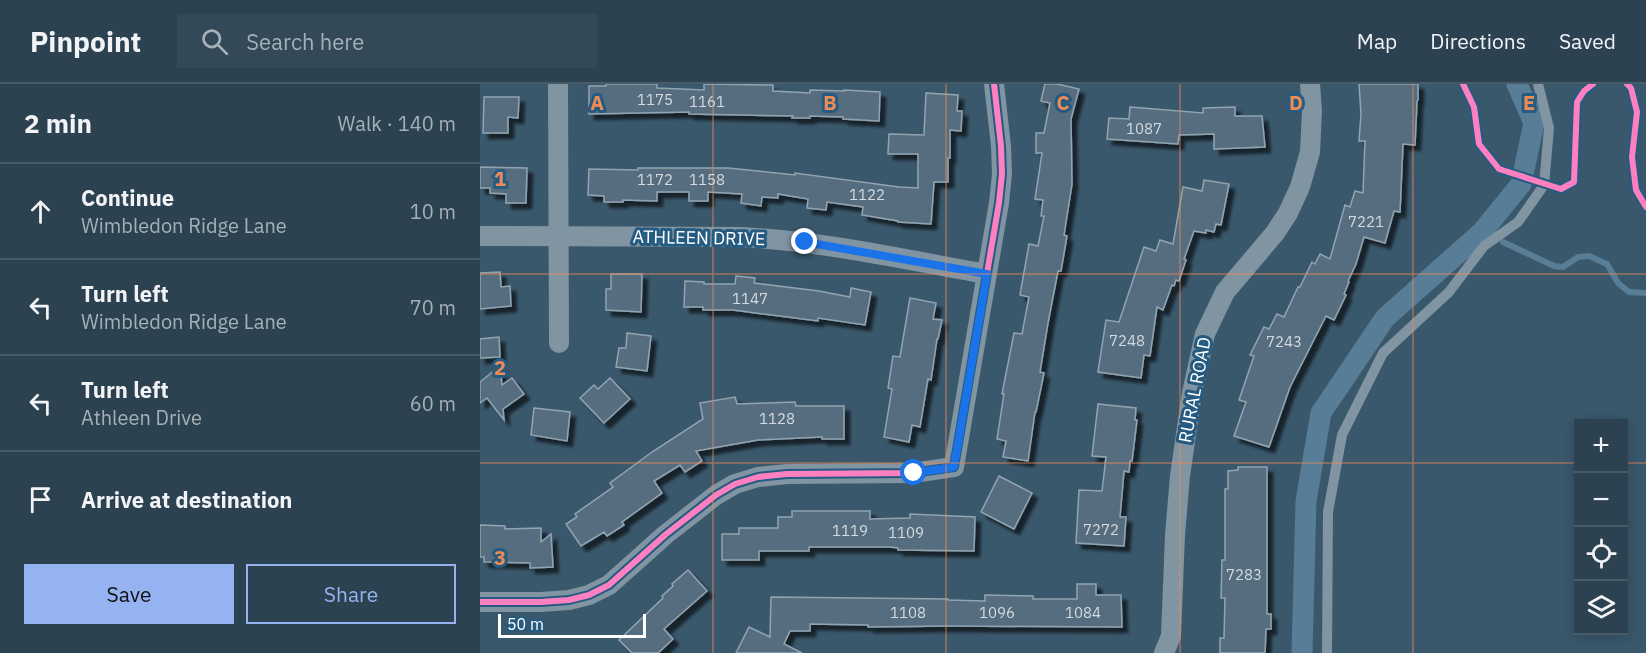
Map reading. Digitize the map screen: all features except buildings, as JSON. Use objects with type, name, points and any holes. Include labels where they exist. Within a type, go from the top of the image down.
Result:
[{"type":"street","points":[[558,84],[559,343]]},
{"type":"street","points":[[480,602],[541,602],[568,600],[589,595],[609,585],[665,535],[716,495],[735,484],[758,477],[787,474],[914,473],[954,467],[999,203],[1002,174],[1001,146],[994,84]]},
{"type":"street","name":"RURAL ROAD","points":[[1164,653],[1171,636],[1180,476],[1192,393],[1205,334],[1225,292],[1275,233],[1288,213],[1300,187],[1310,152],[1312,111],[1310,84]]},
{"type":"street","name":"ATHLEEN DRIVE","points":[[480,236],[772,238],[987,274]]},
{"type":"lane","points":[[1327,653],[1328,512],[1342,435],[1383,353],[1449,292],[1484,246],[1518,222],[1544,185],[1549,128],[1538,84]]},
{"type":"waterway","points":[[1302,653],[1306,501],[1321,413],[1385,318],[1482,232],[1521,184],[1534,123],[1517,84]]},
{"type":"waterway","points":[[1503,242],[1554,266],[1563,267],[1578,257],[1589,256],[1607,264],[1618,283],[1629,292],[1646,293]]},
{"type":"cycle path","points":[[480,602],[541,602],[569,600],[589,595],[609,585],[665,535],[716,495],[735,484],[758,477],[787,474],[913,473],[954,467],[999,203],[1002,174],[1001,146],[994,84]]},
{"type":"cycle path","points":[[1463,84],[1474,107],[1479,144],[1499,169],[1561,189],[1574,182],[1577,102],[1584,91],[1593,84]]},
{"type":"cycle path","points":[[1627,84],[1631,88],[1637,112],[1632,157],[1636,190],[1646,207]]},
{"type":"route","points":[[805,242],[987,274],[954,467],[914,473]]}]
